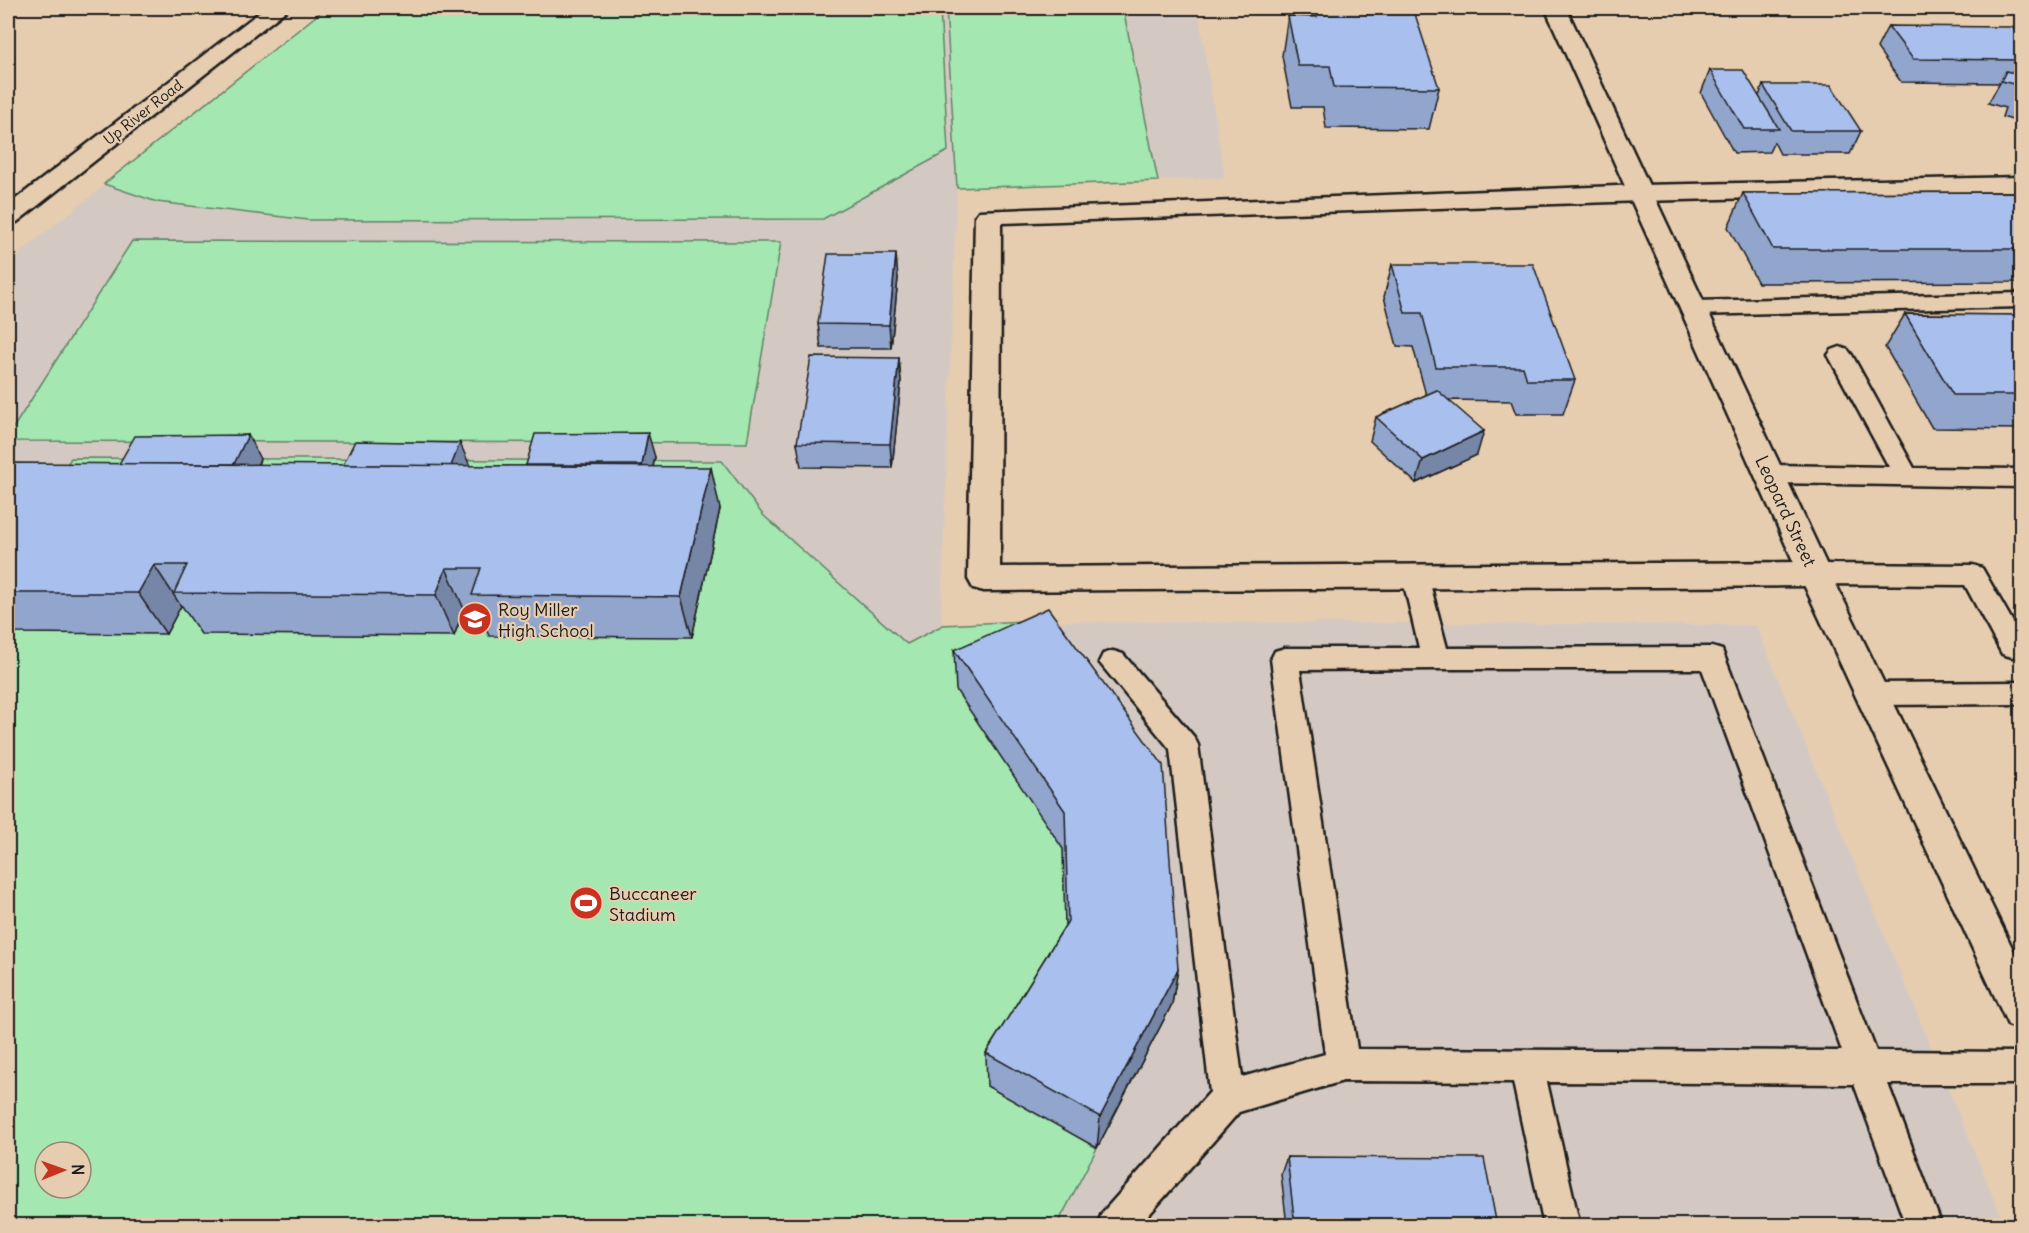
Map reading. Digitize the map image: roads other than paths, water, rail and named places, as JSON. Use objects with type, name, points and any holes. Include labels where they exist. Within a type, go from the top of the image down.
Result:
[{"type":"street","name":"Up River Road","points":[[8,217],[278,8]]},
{"type":"street","name":"Leopard Street","points":[[1555,8],[1642,193],[1815,574],[2022,1012]]},
{"type":"street","points":[[1815,574],[984,579],[988,216],[1642,193],[2022,184]]},
{"type":"lane","points":[[1694,308],[2022,300]]},
{"type":"lane","points":[[1840,355],[1906,476]]},
{"type":"lane","points":[[1769,474],[2022,478]]},
{"type":"lane","points":[[1815,574],[1973,575],[2018,652]]},
{"type":"lane","points":[[1415,576],[1436,659]]},
{"type":"lane","points":[[1343,1065],[1285,659],[1712,658],[1863,1068],[1924,1226]]},
{"type":"lane","points":[[1113,663],[1184,745],[1228,1098]]},
{"type":"lane","points":[[1871,694],[2022,693]]},
{"type":"lane","points":[[1115,1226],[1228,1098],[1343,1065],[2022,1068]]},
{"type":"lane","points":[[1526,1065],[1562,1226]]},
{"type":"place","name":"Roy Miller High School","points":[[475,619]]},
{"type":"place","name":"Buccaneer Stadium","points":[[586,903]]}]
